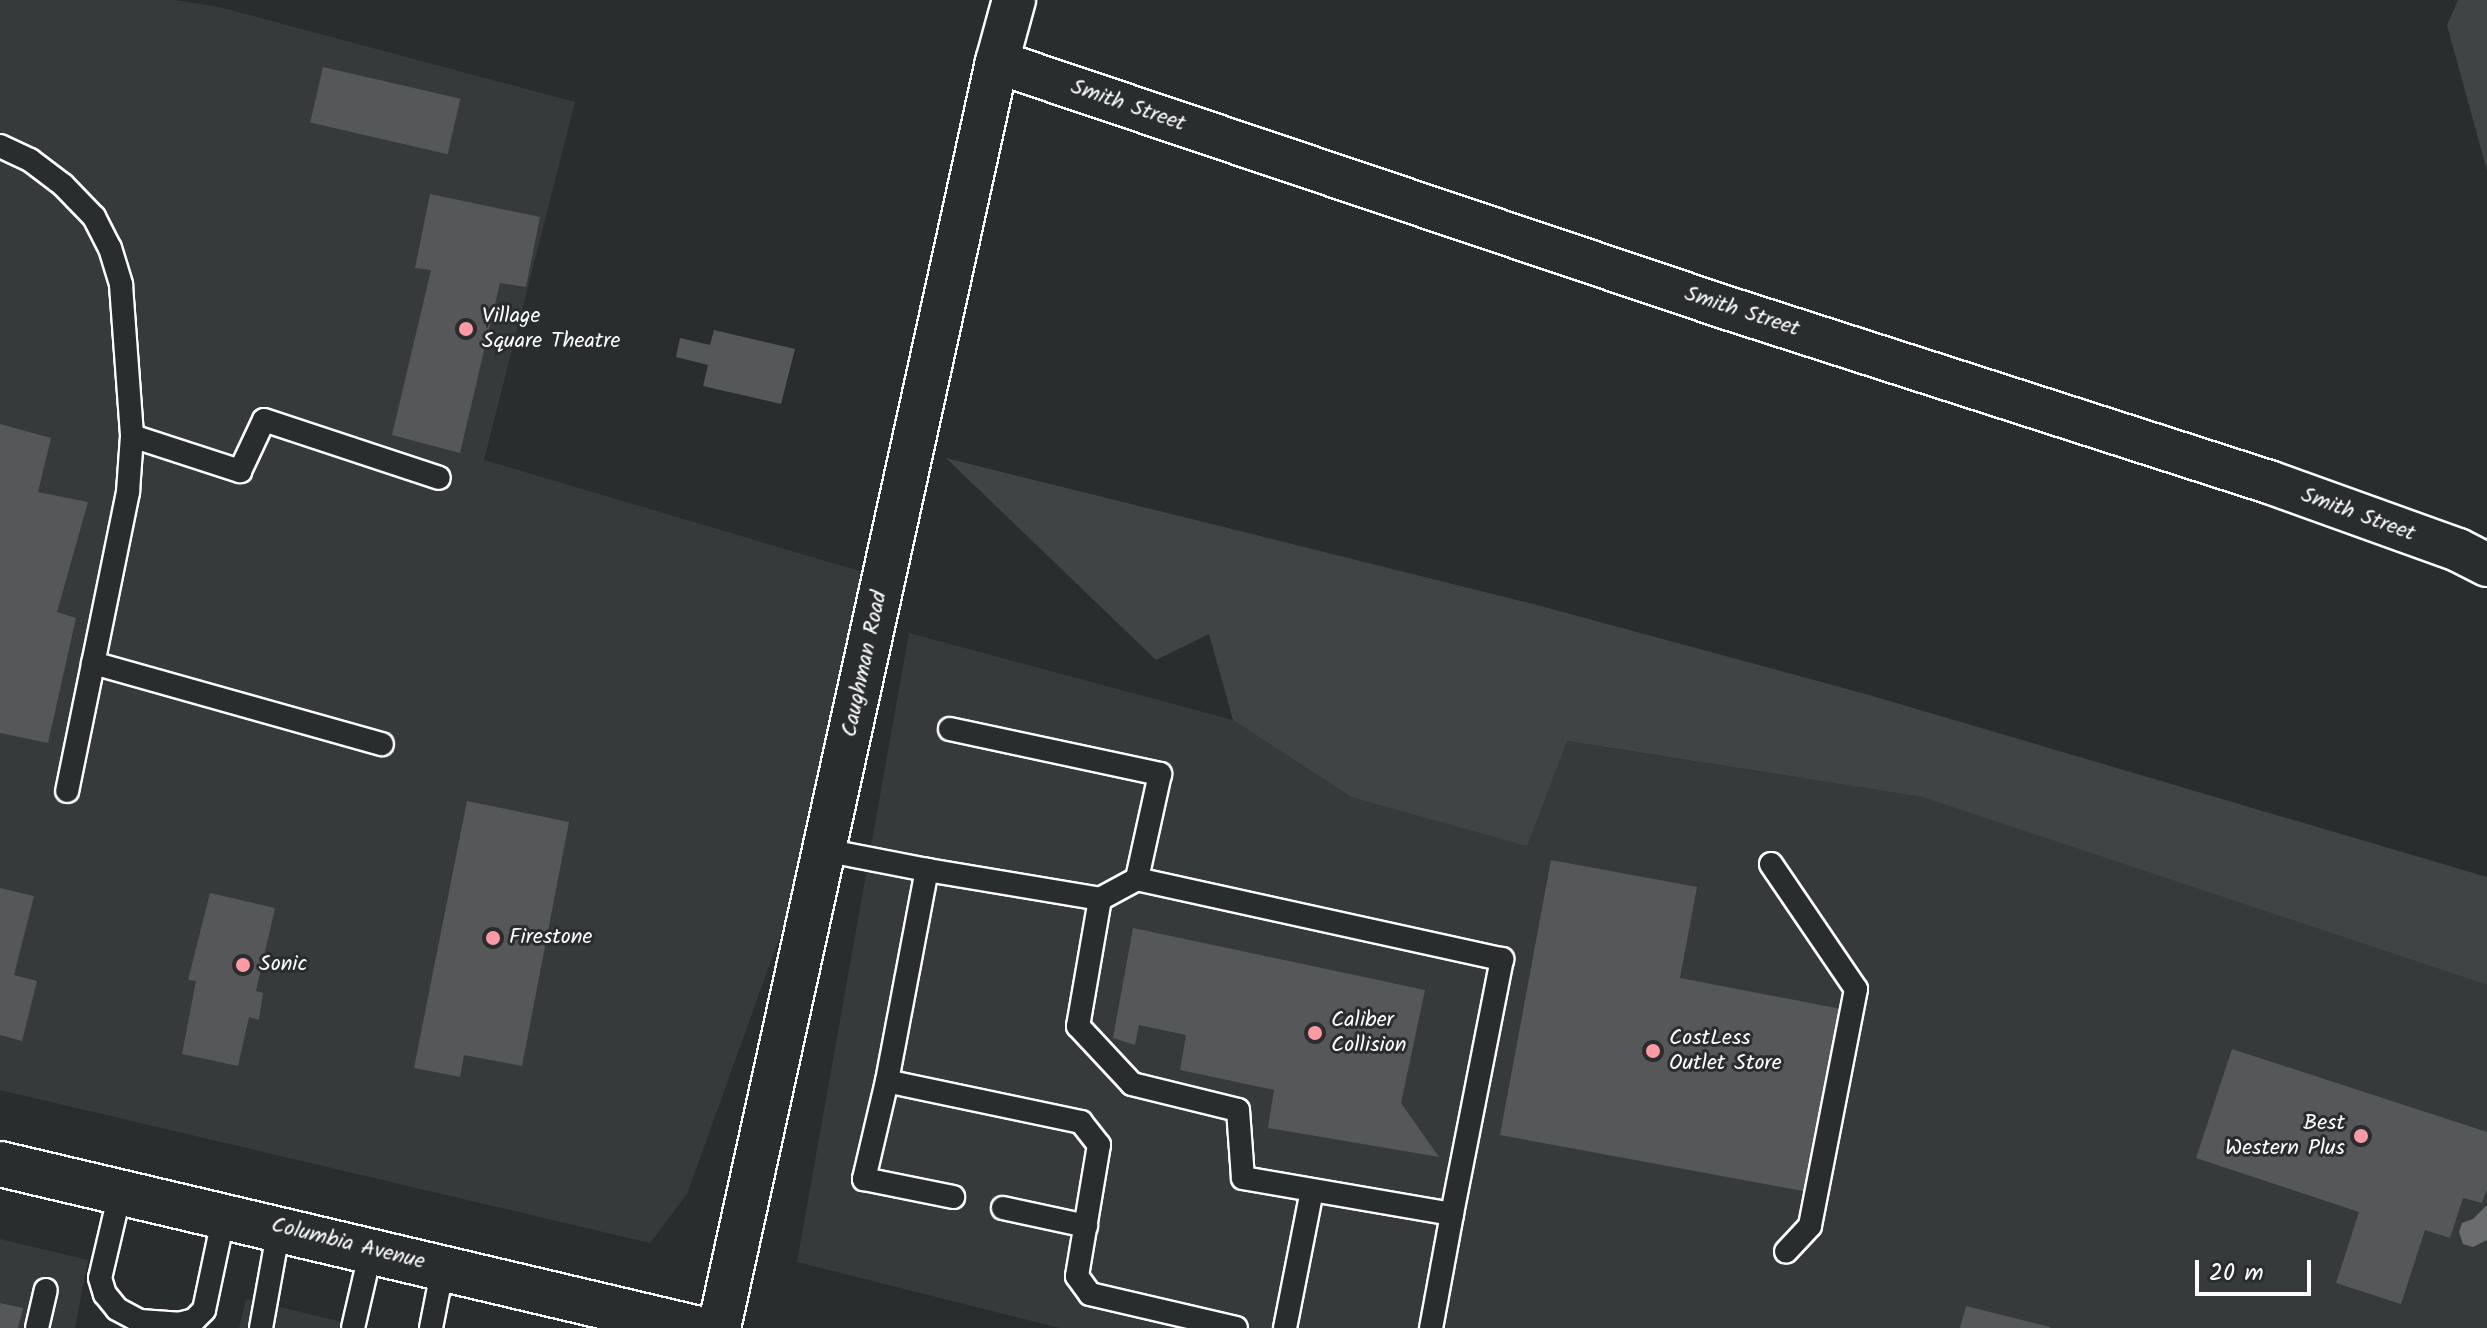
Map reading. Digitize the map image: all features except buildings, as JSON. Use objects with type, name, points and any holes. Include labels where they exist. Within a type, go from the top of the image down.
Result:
[{"type":"main road","name":"Columbia Avenue","points":[[0,1164],[443,1267],[568,1313],[695,1328]]},
{"type":"street","name":"Caughman Road","points":[[719,1328],[997,62],[1014,0]]},
{"type":"street","name":"Smith Street","points":[[997,62],[1721,306],[2269,482],[2458,550],[2487,565]]},
{"type":"lane","points":[[0,146],[30,160],[63,185],[94,217],[110,248],[121,285],[132,436],[128,492],[67,791]]},
{"type":"lane","points":[[132,436],[240,471],[264,420],[439,478]]},
{"type":"lane","points":[[93,663],[382,744]]},
{"type":"lane","points":[[950,729],[1160,774],[1137,879]]},
{"type":"lane","points":[[824,850],[1100,899],[1137,879],[1502,959],[1431,1328]]},
{"type":"lane","points":[[1771,864],[1856,989],[1810,1226],[1786,1252]]},
{"type":"lane","points":[[927,870],[887,1081],[864,1179],[953,1197]]},
{"type":"lane","points":[[1100,899],[1078,1026],[1132,1084],[1238,1110],[1243,1178],[1452,1214]]},
{"type":"lane","points":[[887,1081],[1081,1122],[1099,1145],[1077,1276],[1090,1294],[1236,1328]]},
{"type":"lane","points":[[1285,1328],[1312,1191]]},
{"type":"lane","points":[[120,1193],[100,1278],[105,1294],[117,1309],[140,1321],[179,1324],[194,1320],[204,1310],[224,1215]]},
{"type":"lane","points":[[1003,1208],[1086,1226]]},
{"type":"lane","points":[[261,1328],[279,1228]]},
{"type":"lane","points":[[353,1328],[371,1250]]},
{"type":"lane","points":[[431,1328],[443,1267]]},
{"type":"lane","points":[[37,1328],[46,1290]]},
{"type":"shaded area","points":[[0,0],[174,0],[219,7],[575,102],[484,460],[863,572],[789,911],[687,1194],[650,1243],[0,1090]]},
{"type":"shaded area","points":[[2458,0],[2487,0],[2487,171],[2447,25]]},
{"type":"shaded area","points":[[946,458],[1537,605],[1869,695],[2487,877],[2487,985],[1922,797],[1567,741],[1527,846],[1351,797],[1233,720],[1209,634],[1156,660]]},
{"type":"shaded area","points":[[909,633],[1233,720],[1351,797],[1527,845],[1566,741],[1922,797],[2487,985],[2487,1328],[1060,1328],[797,1262]]},
{"type":"shaded area","points":[[2487,1205],[2487,1240],[2473,1247],[2463,1244],[2459,1232],[2462,1223],[2473,1219]]},
{"type":"shaded area","points":[[0,1239],[88,1260],[75,1328],[0,1328]]},
{"type":"shaded area","points":[[246,1299],[368,1328],[239,1328]]},
{"type":"place","name":"Village Square Theatre","points":[[466,329]]},
{"type":"place","name":"Firestone","points":[[493,938]]},
{"type":"place","name":"Sonic","points":[[243,965]]},
{"type":"place","name":"Caliber Collision","points":[[1315,1033]]},
{"type":"place","name":"CostLess Outlet Store","points":[[1653,1051]]},
{"type":"place","name":"Best Western Plus","points":[[2361,1136]]}]
